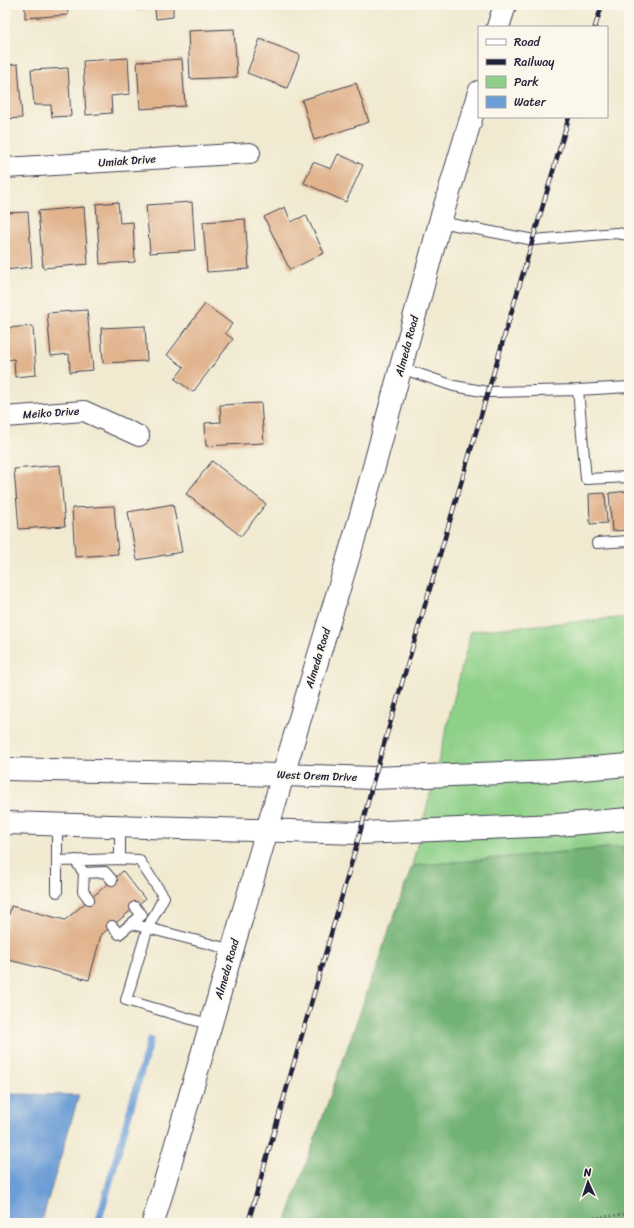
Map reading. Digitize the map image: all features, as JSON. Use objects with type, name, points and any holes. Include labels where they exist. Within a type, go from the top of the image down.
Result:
[{"type":"main road","points":[[498,26],[505,5]]},
{"type":"main road","name":"Almeda Road","points":[[153,1223],[283,775],[361,515],[440,222],[478,95]]},
{"type":"main road","name":"West Orem Drive","points":[[5,769],[374,778],[556,772],[629,765]]},
{"type":"main road","points":[[5,823],[368,832],[558,825],[629,819]]},
{"type":"street","name":"Umiak Drive","points":[[5,168],[250,153]]},
{"type":"street","name":"Meiko Drive","points":[[5,417],[84,410],[139,436]]},
{"type":"lane","points":[[440,222],[534,240],[616,233],[629,235]]},
{"type":"lane","points":[[401,368],[454,386],[488,392],[629,387]]},
{"type":"lane","points":[[578,390],[586,479],[629,477]]},
{"type":"lane","points":[[597,543],[629,541]]},
{"type":"lane","points":[[57,824],[57,892]]},
{"type":"lane","points":[[120,826],[120,859]]},
{"type":"lane","points":[[57,861],[120,859],[139,860],[164,897],[148,927],[126,1000],[211,1025]]},
{"type":"lane","points":[[75,860],[84,873],[83,891],[89,899]]},
{"type":"lane","points":[[84,873],[104,872],[112,880]]},
{"type":"lane","points":[[112,926],[119,934],[132,924],[142,915],[135,907]]},
{"type":"lane","points":[[132,924],[233,950]]},
{"type":"path","points":[[539,1223],[629,1214]]},
{"type":"green space","points":[[629,617],[629,846],[412,866],[471,631]]},
{"type":"green space","points":[[629,846],[629,1223],[285,1223],[412,866]]},
{"type":"water","points":[[5,1094],[79,1095],[41,1223],[5,1223]]},
{"type":"building","points":[[25,5],[67,5],[68,15],[25,18]]},
{"type":"building","points":[[137,5],[173,5],[173,17],[156,19],[155,9],[137,10]]},
{"type":"building","points":[[259,5],[284,5],[284,7],[259,8]]},
{"type":"building","points":[[295,5],[331,5],[332,8],[296,10]]},
{"type":"building","points":[[234,29],[237,77],[190,79],[188,31]]},
{"type":"building","points":[[260,39],[300,55],[287,88],[247,73]]},
{"type":"building","points":[[128,58],[130,94],[111,96],[112,113],[86,115],[83,61]]},
{"type":"building","points":[[182,59],[185,106],[140,109],[137,62]]},
{"type":"building","points":[[18,64],[22,118],[5,119],[5,65]]},
{"type":"building","points":[[68,68],[71,116],[52,117],[51,105],[34,105],[31,70]]},
{"type":"building","points":[[356,83],[369,122],[314,140],[302,100]]},
{"type":"building","points":[[338,154],[363,165],[346,202],[304,183],[313,162],[331,169]]},
{"type":"building","points":[[118,202],[120,223],[133,222],[135,262],[100,264],[96,204]]},
{"type":"building","points":[[192,202],[195,250],[150,253],[146,205]]},
{"type":"building","points":[[84,207],[88,264],[43,268],[38,211]]},
{"type":"building","points":[[285,207],[291,222],[306,215],[324,253],[290,270],[264,217]]},
{"type":"building","points":[[28,212],[32,267],[5,270],[5,213]]},
{"type":"building","points":[[245,219],[249,269],[207,272],[203,222]]},
{"type":"building","points":[[205,304],[232,324],[225,333],[233,339],[193,392],[175,379],[184,367],[167,355]]},
{"type":"building","points":[[87,310],[93,370],[70,372],[69,354],[51,356],[47,313]]},
{"type":"building","points":[[33,326],[36,375],[15,377],[14,359],[5,360],[5,328]]},
{"type":"building","points":[[145,326],[147,361],[103,363],[101,328]]},
{"type":"building","points":[[261,403],[264,443],[206,446],[205,423],[221,422],[220,405]]},
{"type":"building","points":[[212,461],[266,504],[241,536],[186,494]]},
{"type":"building","points":[[60,465],[65,526],[19,529],[14,469]]},
{"type":"building","points":[[629,491],[629,530],[612,531],[609,493]]},
{"type":"building","points":[[605,493],[607,523],[590,524],[589,494]]},
{"type":"building","points":[[173,504],[182,552],[137,560],[128,512]]},
{"type":"building","points":[[114,506],[118,554],[75,557],[72,508]]},
{"type":"building","points":[[123,871],[145,899],[101,935],[89,980],[5,959],[5,931],[11,906],[65,920]]},
{"type":"waterway","points":[[98,1223],[150,1040]]},
{"type":"railway","points":[[595,26],[602,5]]},
{"type":"railway","points":[[248,1223],[360,833],[374,778],[569,118]]}]
